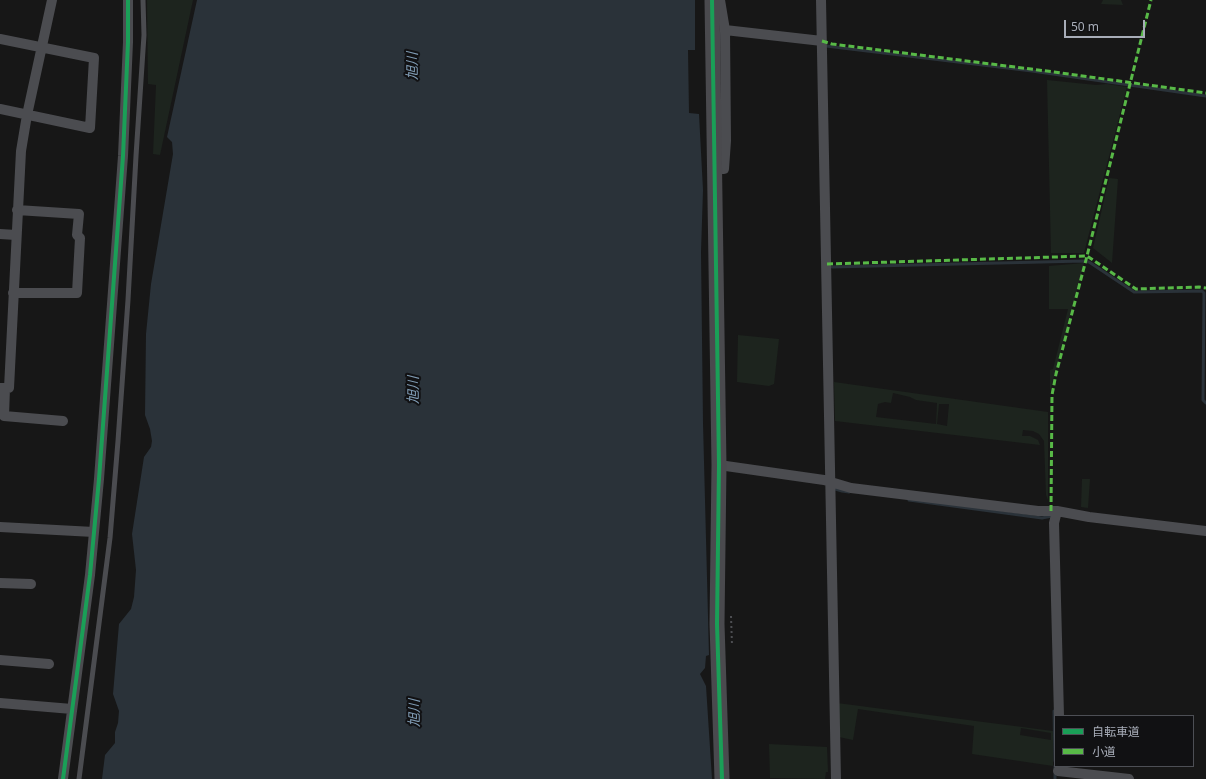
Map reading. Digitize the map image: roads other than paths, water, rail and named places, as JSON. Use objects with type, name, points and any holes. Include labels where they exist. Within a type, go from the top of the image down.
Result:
[{"type":"street","points":[[52,0],[27,115],[21,150],[9,388],[2,388],[4,416],[63,421]]},
{"type":"street","points":[[63,779],[90,575],[101,456],[123,156],[128,42],[128,0]]},
{"type":"street","points":[[712,0],[719,465],[717,624],[722,779]]},
{"type":"street","points":[[715,169],[724,169],[726,141],[725,30],[720,0]]},
{"type":"street","points":[[822,0],[819,41],[836,779]]},
{"type":"street","points":[[725,30],[819,41]]},
{"type":"street","points":[[0,39],[94,58],[90,128],[0,109]]},
{"type":"street","points":[[13,293],[77,293],[80,238],[77,235],[78,214],[17,210]]},
{"type":"street","points":[[0,234],[16,235]]},
{"type":"street","points":[[719,465],[851,488],[1206,531]]},
{"type":"street","points":[[1056,514],[1054,523],[1058,715]]},
{"type":"street","points":[[0,527],[94,532]]},
{"type":"street","points":[[0,583],[31,584]]},
{"type":"street","points":[[0,660],[49,664]]},
{"type":"street","points":[[0,703],[72,709]]},
{"type":"street","points":[[1059,772],[1129,779]]},
{"type":"lane","points":[[79,779],[110,538],[118,449],[144,35],[143,0]]},
{"type":"water","name":"旭川","points":[[197,0],[695,0],[695,50],[688,50],[689,113],[699,114],[703,190],[701,252],[703,423],[709,655],[706,656],[705,668],[700,674],[706,686],[712,779],[102,779],[105,755],[115,743],[115,732],[118,723],[119,711],[113,694],[119,624],[131,609],[134,597],[136,570],[132,534],[144,457],[151,447],[152,441],[145,415],[146,334],[151,284],[173,154],[172,142],[167,137]]},
{"type":"waterway","points":[[826,46],[1032,71],[1206,96]]},
{"type":"waterway","points":[[832,267],[1083,261],[1089,262],[1134,292],[1202,291],[1204,293],[1203,400],[1206,403]]},
{"type":"waterway","points":[[832,488],[849,492]]},
{"type":"waterway","points":[[909,500],[1042,518],[1052,516]]},
{"type":"waterway","points":[[1054,711],[1054,715]]},
{"type":"waterway","points":[[1055,767],[1055,779]]}]
